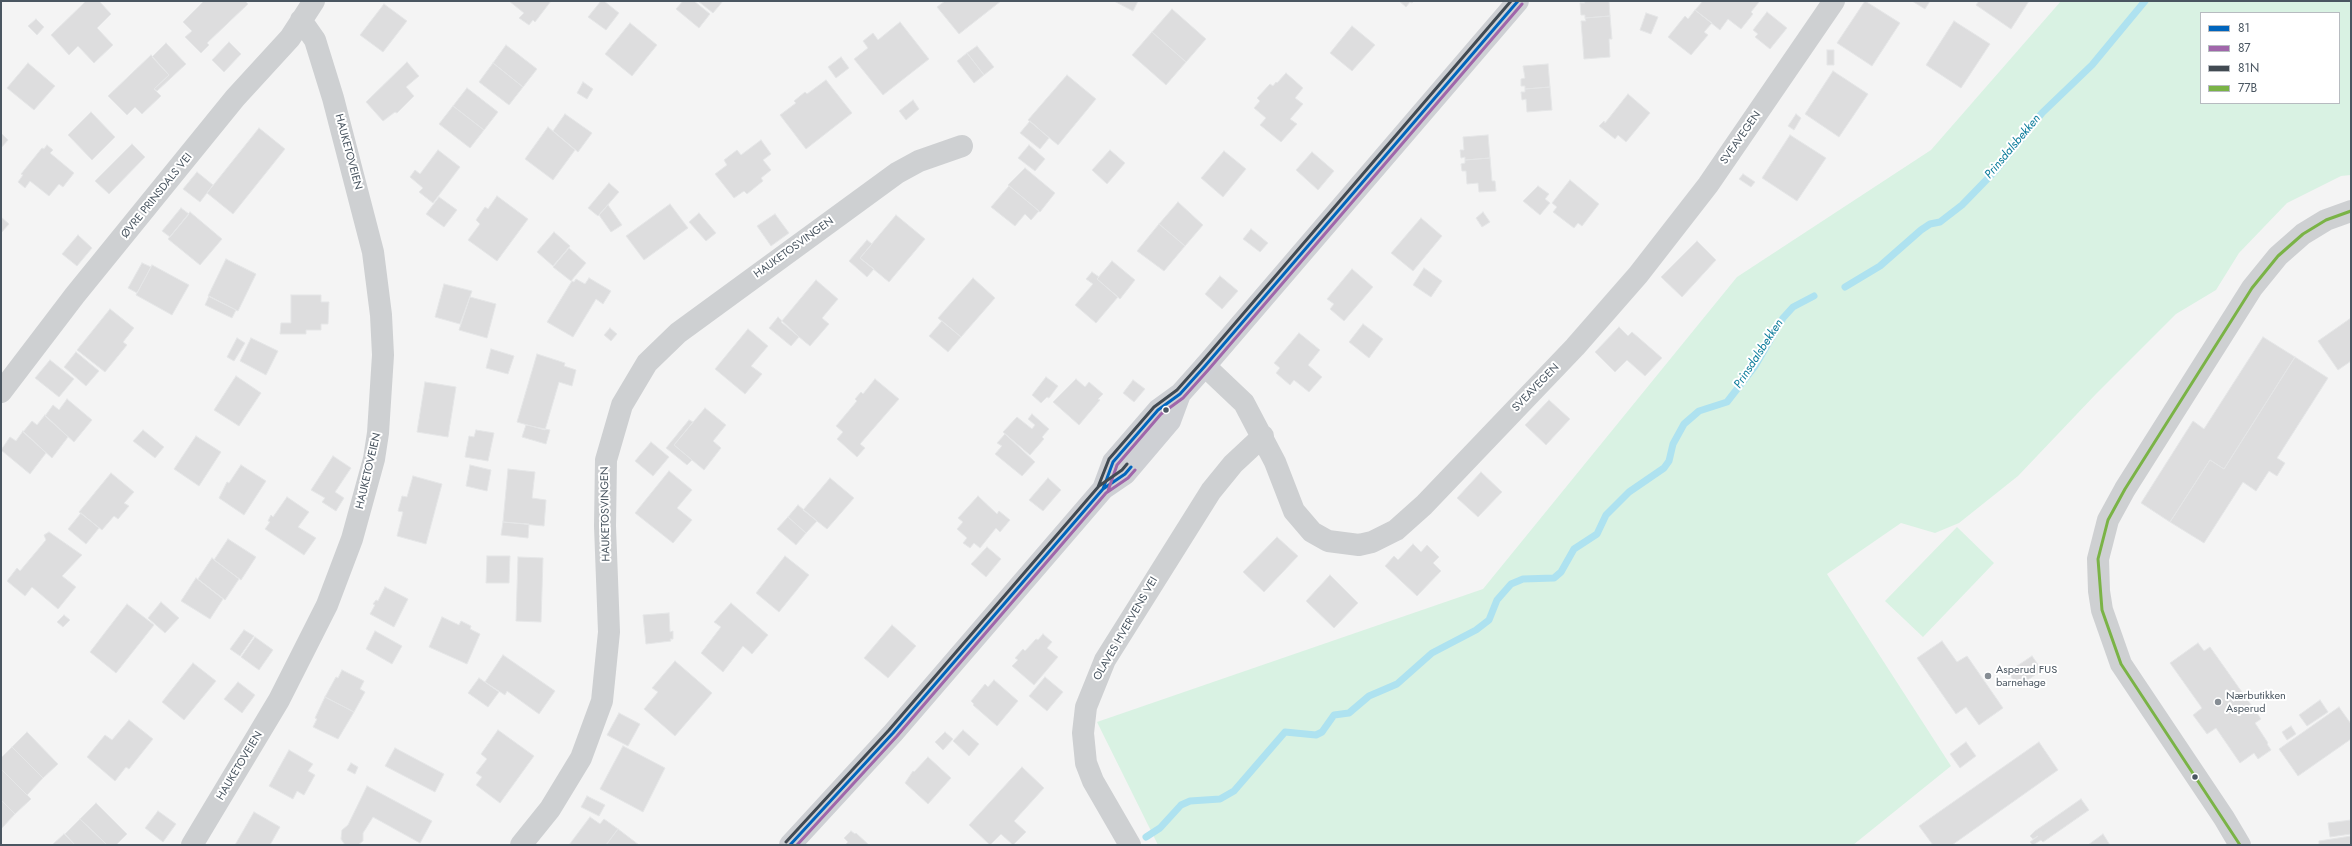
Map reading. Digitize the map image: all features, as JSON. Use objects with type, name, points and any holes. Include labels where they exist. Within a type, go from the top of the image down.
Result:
[{"type":"main road","points":[[790,845],[893,733],[1103,489],[1113,462],[1158,410],[1180,394],[1205,366],[1518,1]]},
{"type":"street","name":"ØVRE PRINSDALS VEI","points":[[1,392],[75,295],[235,98],[290,38],[314,1]]},
{"type":"street","name":"SVEAVEGEN","points":[[1205,366],[1244,403],[1263,436],[1294,511],[1312,532],[1328,541],[1359,545],[1372,542],[1396,530],[1424,505],[1559,364],[1638,275],[1708,185],[1834,1]]},
{"type":"street","name":"HAUKETOVEIEN","points":[[192,845],[283,693],[327,605],[352,539],[374,459],[378,433],[383,355],[381,315],[374,252],[322,61],[315,40],[301,20]]},
{"type":"street","name":"HAUKETOSVINGEN","points":[[521,845],[550,809],[581,758],[602,701],[609,632],[605,526],[606,460],[622,405],[647,363],[684,328],[897,174],[919,161],[962,146]]},
{"type":"street","points":[[2240,845],[2224,818],[2121,664],[2102,610],[2099,591],[2098,559],[2108,520],[2125,489],[2252,288],[2274,260],[2303,234],[2326,220],[2351,211]]},
{"type":"street","name":"OLAVES HVERVENS VEI","points":[[1130,845],[1097,788],[1086,763],[1083,733],[1086,707],[1105,660],[1211,491],[1233,464],[1263,436]]},
{"type":"green space","points":[[2061,1],[2351,1],[2351,175],[2341,176],[2287,203],[2239,253],[2216,290],[2176,314],[2096,394],[2018,476],[1959,523],[1935,533],[1901,523],[1827,574],[1951,766],[1853,845],[1158,845],[1097,722],[1483,589],[1737,277],[1931,150]]},
{"type":"green space","points":[[1957,527],[1994,563],[1923,637],[1885,601]]},
{"type":"building","points":[[86,1],[99,1],[111,14],[97,28],[113,45],[94,63],[78,46],[69,55],[51,35]]},
{"type":"building","points":[[204,1],[245,1],[248,4],[207,43],[209,45],[201,53],[185,37],[192,31],[183,22]]},
{"type":"building","points":[[509,1],[551,1],[535,22],[533,20],[529,25],[519,18],[524,13]]},
{"type":"building","points":[[601,1],[604,1],[619,13],[606,30],[588,17]]},
{"type":"building","points":[[683,1],[694,1],[710,14],[699,28],[676,9]]},
{"type":"building","points":[[698,1],[723,1],[713,13]]},
{"type":"building","points":[[945,1],[1001,1],[959,34],[937,7]]},
{"type":"building","points":[[1114,1],[1138,1],[1133,11]]},
{"type":"building","points":[[1399,1],[1414,1],[1412,3],[1410,2],[1406,7]]},
{"type":"building","points":[[1584,1],[1609,1],[1610,16],[1585,18],[1585,15],[1581,15],[1580,3],[1585,3]]},
{"type":"building","points":[[1703,1],[1759,2],[1751,12],[1753,14],[1741,29],[1728,19],[1720,30],[1695,10]]},
{"type":"building","points":[[1865,1],[1900,23],[1872,66],[1837,43]]},
{"type":"building","points":[[1912,1],[1930,1],[1925,9]]},
{"type":"building","points":[[1979,1],[2029,1],[2011,29],[1976,5]]},
{"type":"building","points":[[384,4],[407,21],[383,52],[360,35]]},
{"type":"building","points":[[1172,9],[1206,39],[1186,62],[1152,32]]},
{"type":"building","points":[[1695,10],[1712,23],[1704,32],[1708,35],[1691,55],[1668,37],[1685,16],[1688,19]]},
{"type":"building","points":[[1767,12],[1787,28],[1770,49],[1755,37],[1758,34],[1753,30]]},
{"type":"building","points":[[1646,13],[1658,17],[1651,34],[1640,30]]},
{"type":"building","points":[[1610,16],[1612,39],[1609,39],[1610,57],[1584,59],[1581,21],[1586,21],[1585,18]]},
{"type":"building","points":[[36,19],[44,27],[37,35],[28,26]]},
{"type":"building","points":[[1954,21],[1990,44],[1961,88],[1926,65]]},
{"type":"building","points":[[900,22],[929,59],[883,95],[854,59],[868,48],[863,41],[873,33],[878,40]]},
{"type":"building","points":[[630,23],[657,45],[632,76],[605,54]]},
{"type":"building","points":[[1352,26],[1375,45],[1352,71],[1330,53]]},
{"type":"building","points":[[1152,32],[1186,62],[1166,85],[1132,55]]},
{"type":"building","points":[[229,42],[241,54],[224,72],[212,60]]},
{"type":"building","points":[[166,43],[186,64],[157,91],[154,89],[169,75],[152,57]]},
{"type":"building","points":[[506,45],[537,69],[523,87],[493,63]]},
{"type":"building","points":[[977,46],[994,67],[984,75],[967,53]]},
{"type":"building","points":[[1827,50],[1834,50],[1834,65],[1827,65]]},
{"type":"building","points":[[967,53],[984,75],[974,83],[957,61]]},
{"type":"building","points":[[151,55],[169,75],[154,89],[161,96],[142,114],[135,107],[127,115],[108,96]]},
{"type":"building","points":[[841,57],[849,68],[836,78],[828,67]]},
{"type":"building","points":[[407,62],[419,76],[406,87],[414,96],[397,113],[395,112],[383,121],[366,102]]},
{"type":"building","points":[[28,63],[55,86],[34,110],[7,88]]},
{"type":"building","points":[[493,63],[523,87],[509,105],[479,82]]},
{"type":"building","points":[[1548,64],[1550,87],[1525,89],[1525,86],[1521,86],[1521,79],[1525,78],[1523,66]]},
{"type":"building","points":[[1833,71],[1868,94],[1839,137],[1805,114]]},
{"type":"building","points":[[1286,73],[1303,88],[1295,98],[1303,104],[1290,119],[1297,124],[1281,142],[1260,125],[1266,118],[1254,108],[1260,101],[1257,98],[1270,84],[1273,86]]},
{"type":"building","points":[[1067,75],[1096,99],[1058,145],[1028,120]]},
{"type":"building","points":[[826,80],[852,113],[806,149],[780,115],[796,103],[794,101],[805,92],[807,94]]},
{"type":"building","points":[[583,82],[593,89],[587,99],[577,93]]},
{"type":"building","points":[[1550,87],[1552,110],[1527,112],[1526,99],[1522,100],[1521,92],[1525,92],[1525,89]]},
{"type":"building","points":[[467,88],[498,112],[484,130],[453,106]]},
{"type":"building","points":[[1628,94],[1650,113],[1626,142],[1618,135],[1615,139],[1599,126],[1604,121],[1605,123]]},
{"type":"building","points":[[913,100],[919,109],[906,120],[899,111]]},
{"type":"building","points":[[453,106],[484,130],[470,148],[439,124]]},
{"type":"building","points":[[91,112],[115,137],[92,160],[68,135]]},
{"type":"building","points":[[565,114],[592,133],[578,152],[553,131]]},
{"type":"building","points":[[1796,114],[1801,118],[1794,130],[1788,126]]},
{"type":"building","points":[[1030,121],[1049,138],[1040,149],[1020,133]]},
{"type":"building","points":[[548,127],[575,150],[553,180],[525,159]]},
{"type":"building","points":[[259,128],[285,149],[233,214],[207,193]]},
{"type":"building","points":[[1,133],[8,140],[1,148]]},
{"type":"building","points":[[1488,135],[1490,158],[1465,160],[1465,157],[1461,158],[1460,150],[1464,150],[1463,137]]},
{"type":"building","points":[[1790,135],[1826,158],[1797,201],[1762,178]]},
{"type":"building","points":[[761,140],[771,154],[763,160],[771,170],[761,178],[763,181],[747,194],[744,191],[734,198],[715,174],[727,165],[724,160],[737,150],[741,155]]},
{"type":"building","points":[[132,144],[145,157],[109,194],[95,181]]},
{"type":"building","points":[[47,145],[53,150],[50,153],[74,173],[63,187],[59,184],[49,196],[30,181],[25,188],[18,182],[23,175],[21,174],[42,148],[44,149]]},
{"type":"building","points":[[1029,145],[1045,159],[1035,171],[1018,158]]},
{"type":"building","points":[[438,150],[460,167],[433,203],[419,192],[423,188],[410,177],[415,170],[420,174]]},
{"type":"building","points":[[1110,150],[1125,163],[1107,184],[1092,170]]},
{"type":"building","points":[[1224,151],[1246,169],[1223,197],[1201,178]]},
{"type":"building","points":[[1312,152],[1334,171],[1318,190],[1296,170]]},
{"type":"building","points":[[1490,158],[1492,181],[1495,181],[1496,191],[1479,192],[1478,183],[1467,184],[1466,171],[1462,171],[1461,164],[1465,163],[1465,160]]},
{"type":"building","points":[[1025,168],[1055,193],[1040,212],[1008,185]]},
{"type":"building","points":[[197,172],[213,185],[200,202],[183,189]]},
{"type":"building","points":[[1743,174],[1755,182],[1751,187],[1739,179]]},
{"type":"building","points":[[1570,180],[1599,204],[1582,226],[1578,223],[1574,228],[1553,212],[1557,207],[1552,203]]},
{"type":"building","points":[[609,183],[619,192],[598,216],[588,208]]},
{"type":"building","points":[[1009,186],[1039,211],[1031,220],[1025,214],[1015,226],[991,207]]},
{"type":"building","points":[[1538,186],[1549,194],[1545,199],[1550,203],[1540,215],[1523,201]]},
{"type":"building","points":[[497,196],[528,219],[497,261],[468,240],[480,224],[476,220],[485,207],[488,209]]},
{"type":"building","points":[[439,197],[457,210],[444,227],[426,214]]},
{"type":"building","points":[[1178,202],[1203,225],[1185,246],[1159,224]]},
{"type":"building","points":[[670,204],[688,228],[644,260],[626,236]]},
{"type":"building","points":[[608,205],[622,225],[611,232],[599,215]]},
{"type":"building","points":[[181,208],[189,214],[170,237],[162,231]]},
{"type":"building","points":[[190,212],[222,239],[200,265],[168,239]]},
{"type":"building","points":[[1483,212],[1490,222],[1482,227],[1476,218]]},
{"type":"building","points":[[699,213],[716,233],[706,241],[689,222]]},
{"type":"building","points":[[775,214],[789,233],[771,246],[757,226]]},
{"type":"building","points":[[896,215],[925,239],[889,282],[860,258]]},
{"type":"building","points":[[1,217],[9,224],[1,233]]},
{"type":"building","points":[[1421,218],[1442,236],[1413,271],[1391,253]]},
{"type":"building","points":[[1159,224],[1185,246],[1164,271],[1137,251]]},
{"type":"building","points":[[1251,229],[1268,243],[1260,252],[1243,239]]},
{"type":"building","points":[[554,232],[570,246],[553,266],[537,252]]},
{"type":"building","points":[[78,235],[92,248],[77,266],[62,254]]},
{"type":"building","points":[[867,240],[872,244],[860,258],[874,269],[867,277],[849,261]]},
{"type":"building","points":[[1697,241],[1716,260],[1682,297],[1661,277]]},
{"type":"building","points":[[569,248],[586,263],[571,281],[553,267]]},
{"type":"building","points":[[226,259],[256,274],[238,311],[208,296]]},
{"type":"building","points":[[1112,261],[1135,280],[1120,299],[1097,279]]},
{"type":"building","points":[[142,263],[151,267],[137,293],[128,288]]},
{"type":"building","points":[[152,265],[189,285],[172,315],[136,295]]},
{"type":"building","points":[[1424,268],[1442,281],[1431,297],[1413,285]]},
{"type":"building","points":[[1352,269],[1373,287],[1344,321],[1330,309],[1334,304],[1327,299]]},
{"type":"building","points":[[1092,272],[1099,277],[1097,279],[1118,297],[1096,323],[1075,305],[1093,284],[1086,279]]},
{"type":"building","points":[[1220,276],[1238,291],[1222,309],[1205,294]]},
{"type":"building","points":[[589,278],[611,291],[603,304],[596,299],[573,337],[547,322],[572,281],[574,282],[576,279],[585,284]]},
{"type":"building","points":[[973,278],[995,298],[961,337],[938,318]]},
{"type":"building","points":[[816,280],[838,299],[822,318],[829,324],[810,346],[781,322]]},
{"type":"building","points":[[444,284],[472,291],[460,324],[435,317]]},
{"type":"building","points":[[291,295],[321,295],[321,302],[329,302],[328,324],[321,324],[321,330],[306,330],[306,334],[280,334],[281,323],[291,323]]},
{"type":"building","points":[[209,296],[236,310],[232,318],[205,305]]},
{"type":"building","points":[[470,297],[496,304],[487,338],[459,330]]},
{"type":"building","points":[[110,309],[134,328],[123,342],[127,345],[105,372],[77,350]]},
{"type":"building","points":[[778,317],[799,337],[791,346],[769,328]]},
{"type":"building","points":[[2351,318],[2351,361],[2338,370],[2318,341]]},
{"type":"building","points":[[942,321],[961,337],[948,352],[929,336]]},
{"type":"building","points":[[1363,324],[1383,339],[1369,358],[1349,342]]},
{"type":"building","points":[[1619,327],[1628,336],[1632,332],[1662,358],[1645,376],[1627,360],[1615,372],[1595,352]]},
{"type":"building","points":[[610,328],[617,334],[611,341],[604,335]]},
{"type":"building","points":[[748,329],[768,346],[751,366],[762,374],[745,394],[715,369]]},
{"type":"building","points":[[1299,333],[1320,350],[1308,365],[1322,377],[1309,392],[1294,380],[1290,385],[1276,373],[1280,368],[1274,363]]},
{"type":"building","points":[[2263,337],[2295,357],[2224,469],[2210,460],[2170,522],[2141,503],[2193,421],[2204,429]]},
{"type":"building","points":[[237,338],[245,343],[234,361],[227,357]]},
{"type":"building","points":[[251,338],[278,351],[266,375],[240,361]]},
{"type":"building","points":[[491,349],[514,356],[508,374],[486,368]]},
{"type":"building","points":[[76,352],[99,371],[86,386],[64,367]]},
{"type":"building","points":[[537,354],[565,363],[564,366],[576,370],[572,386],[559,382],[545,430],[517,422]]},
{"type":"building","points":[[2295,357],[2328,378],[2277,458],[2285,463],[2277,476],[2269,471],[2256,491],[2243,482],[2204,543],[2170,522],[2210,460],[2224,469]]},
{"type":"building","points":[[50,360],[74,379],[59,397],[35,378]]},
{"type":"building","points":[[236,376],[261,393],[239,426],[214,410]]},
{"type":"building","points":[[1046,377],[1058,386],[1049,398],[1047,397],[1041,403],[1032,395]]},
{"type":"building","points":[[875,379],[899,399],[860,444],[865,448],[857,457],[837,439],[843,432],[836,426],[857,401],[855,399],[861,392],[863,394]]},
{"type":"building","points":[[1076,379],[1085,387],[1089,382],[1103,394],[1098,399],[1100,400],[1079,425],[1053,402]]},
{"type":"building","points":[[1133,380],[1145,389],[1134,402],[1123,393]]},
{"type":"building","points":[[425,382],[456,387],[448,437],[417,432]]},
{"type":"building","points":[[67,399],[92,420],[74,442],[45,416],[53,405],[59,410]]},
{"type":"building","points":[[1549,400],[1570,419],[1546,445],[1525,425]]},
{"type":"building","points":[[705,408],[726,425],[713,441],[721,448],[704,470],[674,445]]},
{"type":"building","points":[[1032,414],[1049,429],[1042,437],[1044,439],[1030,455],[1003,432],[1017,417],[1032,429],[1035,425],[1028,419]]},
{"type":"building","points":[[45,415],[68,437],[52,458],[23,432],[32,421],[37,425]]},
{"type":"building","points":[[689,420],[693,422],[674,445],[692,460],[687,465],[666,448]]},
{"type":"building","points":[[526,425],[550,430],[546,444],[522,437]]},
{"type":"building","points":[[143,430],[164,447],[155,458],[133,441]]},
{"type":"building","points":[[476,430],[494,433],[488,461],[465,457],[469,436],[474,437]]},
{"type":"building","points":[[23,431],[46,453],[30,474],[1,450],[10,437],[16,441]]},
{"type":"building","points":[[1005,434],[1035,462],[1022,476],[995,454],[1002,446],[997,443]]},
{"type":"building","points":[[196,436],[221,452],[199,486],[174,469]]},
{"type":"building","points":[[651,442],[669,457],[653,476],[635,461]]},
{"type":"building","points":[[333,456],[351,468],[335,492],[344,498],[336,511],[322,502],[325,498],[311,490]]},
{"type":"building","points":[[241,465],[266,481],[244,515],[219,498],[227,482],[229,483]]},
{"type":"building","points":[[470,465],[491,470],[487,491],[466,486]]},
{"type":"building","points":[[508,469],[535,472],[532,498],[546,500],[544,526],[503,522]]},
{"type":"building","points":[[669,471],[692,490],[677,508],[692,520],[673,543],[635,513]]},
{"type":"building","points":[[1481,472],[1502,492],[1478,517],[1457,498]]},
{"type":"building","points":[[111,473],[134,492],[124,503],[129,506],[118,519],[114,516],[102,530],[79,512]]},
{"type":"building","points":[[413,476],[442,484],[426,544],[397,536],[403,512],[398,511],[402,496],[407,497]]},
{"type":"building","points":[[830,478],[854,498],[827,529],[803,510]]},
{"type":"building","points":[[1048,478],[1061,490],[1043,511],[1029,500]]},
{"type":"building","points":[[978,496],[997,514],[999,511],[1010,520],[1000,532],[996,528],[980,548],[974,543],[970,548],[963,543],[967,538],[957,529],[963,522],[958,518]]},
{"type":"building","points":[[287,497],[309,512],[298,527],[316,538],[304,555],[265,529],[270,522],[268,521],[271,515],[273,517]]},
{"type":"building","points":[[798,505],[817,521],[806,533],[788,517]]},
{"type":"building","points":[[81,513],[99,528],[86,544],[68,529]]},
{"type":"building","points":[[788,517],[806,533],[796,545],[777,529]]},
{"type":"building","points":[[503,522],[529,524],[528,538],[501,535]]},
{"type":"building","points":[[49,532],[82,555],[62,576],[76,587],[58,609],[32,587],[25,596],[7,581],[17,568],[20,571],[46,540],[44,535]]},
{"type":"building","points":[[1277,537],[1298,556],[1264,592],[1243,572]]},
{"type":"building","points":[[228,539],[256,557],[241,580],[214,560]]},
{"type":"building","points":[[1413,544],[1421,552],[1427,545],[1439,557],[1433,563],[1441,571],[1417,596],[1385,566],[1394,556],[1398,560]]},
{"type":"building","points":[[987,547],[1001,559],[986,577],[971,564]]},
{"type":"building","points":[[487,556],[510,556],[509,583],[486,583]]},
{"type":"building","points":[[785,556],[809,575],[779,612],[756,593]]},
{"type":"building","points":[[518,557],[543,558],[541,622],[516,621]]},
{"type":"building","points":[[212,558],[239,579],[225,600],[198,579]]},
{"type":"building","points":[[1330,575],[1358,603],[1334,628],[1306,601]]},
{"type":"building","points":[[196,578],[223,599],[210,619],[181,601]]},
{"type":"building","points":[[385,587],[408,599],[394,627],[370,614],[375,605],[373,604],[376,600],[378,601]]},
{"type":"building","points":[[161,602],[179,618],[165,633],[148,618]]},
{"type":"building","points":[[731,603],[768,635],[752,654],[743,646],[723,672],[701,653],[721,627],[714,622]]},
{"type":"building","points":[[127,604],[154,625],[116,673],[90,652]]},
{"type":"building","points":[[669,613],[670,632],[673,631],[673,639],[670,639],[671,641],[646,644],[643,615]]},
{"type":"building","points":[[64,615],[70,620],[63,627],[57,622]]},
{"type":"building","points":[[442,617],[459,625],[461,621],[471,626],[470,629],[480,634],[467,664],[429,647]]},
{"type":"building","points":[[892,625],[916,646],[888,678],[864,658]]},
{"type":"building","points":[[244,630],[254,636],[240,656],[230,649]]},
{"type":"building","points":[[375,631],[402,646],[392,664],[366,649]]},
{"type":"building","points":[[1043,634],[1052,642],[1047,648],[1058,657],[1034,685],[1012,666],[1018,660],[1015,658],[1023,649],[1025,651]]},
{"type":"building","points":[[255,637],[273,650],[259,670],[241,657]]},
{"type":"building","points":[[1942,641],[1957,662],[1967,656],[2003,708],[1979,725],[1966,707],[1956,714],[1917,658]]},
{"type":"building","points":[[2198,643],[2204,651],[2210,647],[2261,719],[2255,723],[2271,750],[2258,759],[2254,753],[2240,763],[2216,728],[2207,734],[2193,715],[2202,708],[2170,663]]},
{"type":"building","points":[[503,655],[555,691],[539,714],[507,691],[505,695],[485,682]]},
{"type":"building","points":[[2032,656],[2042,670],[2018,687],[2008,672]]},
{"type":"building","points":[[675,661],[712,693],[675,736],[644,709],[658,692],[652,688]]},
{"type":"building","points":[[193,663],[216,681],[184,720],[162,702]]},
{"type":"building","points":[[342,670],[364,681],[360,689],[365,692],[354,712],[325,697],[336,677],[338,678]]},
{"type":"building","points":[[1045,677],[1063,692],[1047,711],[1029,696]]},
{"type":"building","points":[[479,678],[499,692],[488,707],[468,693]]},
{"type":"building","points":[[994,680],[1018,701],[997,726],[973,705],[974,704],[971,701],[985,684],[988,687]]},
{"type":"building","points":[[238,682],[255,695],[242,713],[224,699]]},
{"type":"building","points":[[325,697],[354,712],[338,739],[313,727],[317,719],[315,718]]},
{"type":"building","points":[[2320,700],[2328,712],[2307,726],[2299,715]]},
{"type":"building","points":[[2339,707],[2351,724],[2351,739],[2298,776],[2279,749]]},
{"type":"building","points":[[619,713],[640,724],[628,746],[607,735]]},
{"type":"building","points":[[129,720],[153,739],[129,769],[126,767],[115,781],[87,757],[105,735],[112,740]]},
{"type":"building","points":[[2291,726],[2296,734],[2287,740],[2282,732]]},
{"type":"building","points":[[498,730],[534,756],[500,803],[476,785],[482,777],[476,773],[487,759],[481,754]]},
{"type":"building","points":[[963,730],[979,744],[969,756],[953,741]]},
{"type":"building","points":[[27,732],[58,764],[43,778],[12,747]]},
{"type":"building","points":[[945,732],[953,739],[943,750],[935,742]]},
{"type":"building","points":[[1966,742],[1976,756],[1960,768],[1950,754]]},
{"type":"building","points":[[2039,742],[2058,770],[1952,845],[1933,845],[1919,826]]},
{"type":"building","points":[[623,746],[665,768],[643,812],[600,789]]},
{"type":"building","points":[[12,747],[43,778],[27,795],[1,769],[1,758]]},
{"type":"building","points":[[395,748],[444,774],[435,792],[385,766]]},
{"type":"building","points":[[289,750],[313,764],[308,771],[315,775],[304,795],[297,791],[293,799],[269,786]]},
{"type":"building","points":[[928,757],[951,778],[928,804],[905,783],[913,771],[914,772]]},
{"type":"building","points":[[351,763],[358,767],[355,774],[347,770]]},
{"type":"building","points":[[1022,767],[1044,788],[1014,821],[1026,832],[1013,845],[1001,834],[990,845],[969,825]]},
{"type":"building","points":[[1,769],[31,799],[15,814],[1,800]]},
{"type":"building","points":[[367,786],[432,821],[420,843],[373,817],[363,833],[363,841],[358,845],[345,845],[341,839],[342,830],[348,825]]},
{"type":"building","points":[[587,796],[605,805],[599,816],[581,807]]},
{"type":"building","points":[[2081,799],[2089,810],[2043,842],[2041,840],[2033,845],[2030,842],[2038,836],[2033,839],[2030,836],[2035,831]]},
{"type":"building","points":[[1,800],[15,814],[1,829]]},
{"type":"building","points":[[96,803],[127,834],[116,845],[107,845],[80,819]]},
{"type":"building","points":[[158,811],[176,824],[163,842],[145,828]]},
{"type":"building","points":[[254,812],[280,827],[270,845],[235,845]]},
{"type":"building","points":[[590,817],[600,824],[604,819],[618,829],[606,845],[569,845]]},
{"type":"building","points":[[80,819],[107,845],[75,845],[65,834]]},
{"type":"building","points":[[2351,820],[2351,834],[2330,837],[2328,823]]},
{"type":"building","points":[[618,829],[639,845],[606,845]]},
{"type":"building","points":[[851,831],[855,834],[856,833],[869,845],[845,845],[848,842],[844,838]]},
{"type":"building","points":[[64,834],[75,845],[52,845]]},
{"type":"building","points":[[2103,834],[2110,845],[2088,845]]},
{"type":"building","points":[[2351,836],[2351,845],[2319,845],[2319,841]]},
{"type":"waterway","name":"Prinsdalsbekken","points":[[1845,287],[1880,266],[1921,230],[1930,224],[1940,222],[1962,205],[1996,170],[2042,113],[2092,65],[2145,1]]},
{"type":"waterway","name":"Prinsdalsbekken","points":[[1146,837],[1160,828],[1181,805],[1190,801],[1220,799],[1234,791],[1285,732],[1316,735],[1322,732],[1334,715],[1349,713],[1369,696],[1397,684],[1432,653],[1476,630],[1489,620],[1497,600],[1511,584],[1523,579],[1554,578],[1561,572],[1574,549],[1597,534],[1606,515],[1629,492],[1664,468],[1669,461],[1673,444],[1684,424],[1699,411],[1727,402],[1755,366],[1783,318],[1793,307],[1814,296]]},
{"type":"transit line","name":"81N","points":[[1098,487],[1109,459],[1154,407],[1177,390],[1201,363],[1511,1]]},
{"type":"transit line","name":"81","points":[[1103,489],[1113,462],[1158,410],[1180,394],[1205,366],[1518,1]]},
{"type":"transit line","name":"87","points":[[1108,491],[1117,465],[1161,414],[1183,398],[1209,369],[1522,4]]},
{"type":"transit line","name":"77B","points":[[2240,845],[2121,664],[2102,610],[2098,559],[2108,520],[2125,489],[2252,288],[2278,256],[2303,234],[2326,220],[2351,211]]},
{"type":"transit line","name":"81N","points":[[786,842],[889,730],[1099,486],[1122,470],[1127,464]]},
{"type":"transit line","name":"81","points":[[790,845],[893,733],[1103,489],[1125,474],[1131,467]]},
{"type":"transit line","name":"87","points":[[797,845],[897,736],[1106,493],[1128,478],[1135,470]]},
{"type":"place","name":"Asperud FUS barnehage","points":[[1988,676]]},
{"type":"place","name":"Nærbutikken Asperud","points":[[2218,702]]}]
